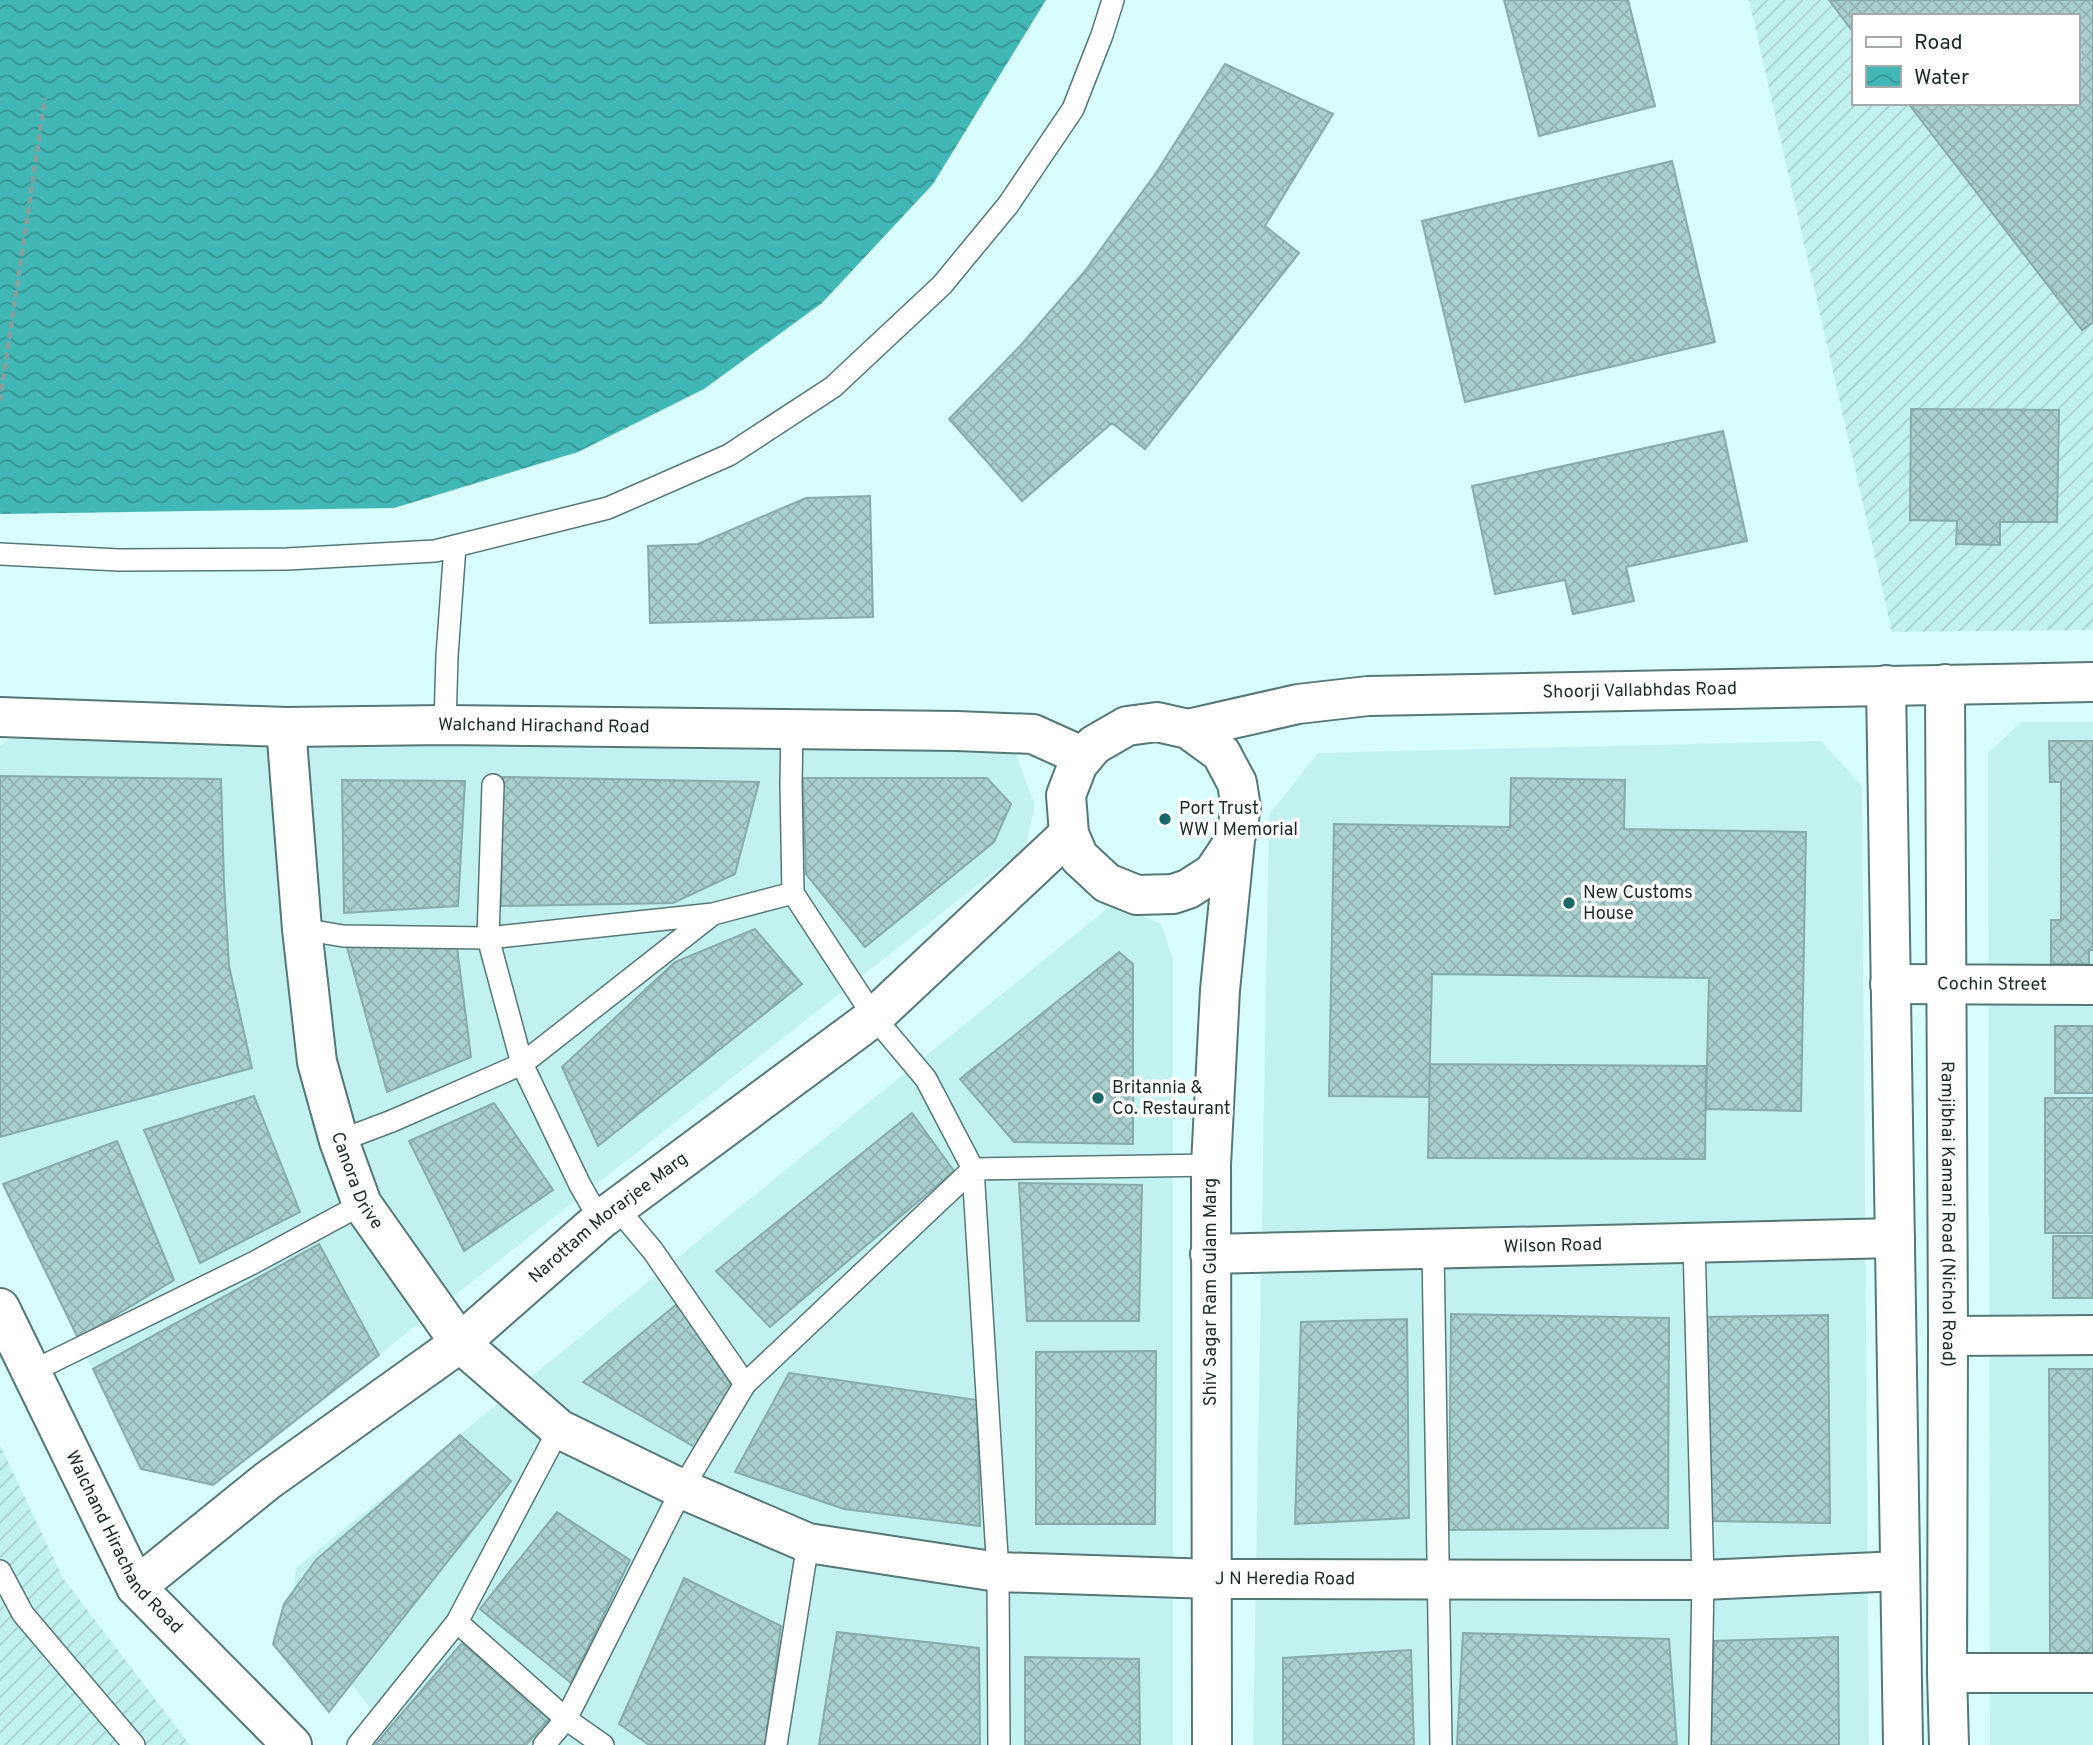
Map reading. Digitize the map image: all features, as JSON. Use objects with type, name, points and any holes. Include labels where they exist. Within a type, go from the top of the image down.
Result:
[{"type":"street","name":"Shoorji Vallabhdas Road","points":[[1188,729],[1298,704],[1368,696],[2093,682]]},
{"type":"street","name":"Ramjibhai Kamani Road (Nichol Road)","points":[[1945,684],[1949,1745]]},
{"type":"street","points":[[1886,685],[1903,1745]]},
{"type":"street","name":"Walchand Hirachand Road","points":[[0,717],[286,727],[445,725],[957,731],[1033,734],[1084,757]]},
{"type":"street","points":[[1157,722],[1188,729],[1221,753],[1237,783],[1241,808],[1236,840],[1213,873],[1188,889],[1173,894],[1137,895],[1107,883],[1079,857],[1069,834],[1066,795],[1078,764],[1084,757],[1094,745],[1127,726],[1157,722]]},
{"type":"street","name":"Canora Drive","points":[[286,727],[302,929],[317,1062],[339,1141],[362,1205],[460,1343],[559,1429],[682,1489]]},
{"type":"street","name":"Narottam Morarjee Marg","points":[[136,1587],[267,1481],[460,1343],[609,1214],[874,1017],[1069,834]]},
{"type":"street","name":"Shiv Sagar Ram Gulam Marg","points":[[1212,1745],[1211,1165],[1220,990],[1236,840]]},
{"type":"street","name":"Cochin Street","points":[[1891,984],[2093,985]]},
{"type":"street","name":"Wilson Road","points":[[1210,1254],[1895,1238]]},
{"type":"street","name":"Walchand Hirachand Road","points":[[0,1308],[136,1587],[292,1745]]},
{"type":"street","points":[[1948,1336],[2093,1335]]},
{"type":"street","name":"J N Heredia Road","points":[[682,1489],[808,1543],[998,1572],[1213,1579],[1703,1580],[1900,1571]]},
{"type":"street","points":[[1947,1673],[2093,1673]]},
{"type":"lane","points":[[0,554],[119,560],[287,559],[435,551],[608,508],[729,455],[833,387],[942,285],[1008,205],[1073,109],[1102,35],[1112,0]]},
{"type":"lane","points":[[445,725],[455,546]]},
{"type":"lane","points":[[792,729],[793,893],[874,1017],[926,1079],[974,1169],[998,1572],[999,1745]]},
{"type":"lane","points":[[492,785],[488,938],[522,1065],[580,1185],[653,1251],[746,1384]]},
{"type":"lane","points":[[302,929],[343,936],[488,938],[713,914],[793,893]]},
{"type":"lane","points":[[339,1141],[522,1065],[713,914]]},
{"type":"lane","points":[[544,1745],[566,1719],[682,1489],[746,1384],[974,1169],[1211,1165]]},
{"type":"lane","points":[[31,1372],[253,1263],[362,1205]]},
{"type":"lane","points":[[1694,1243],[1703,1580],[1700,1745]]},
{"type":"lane","points":[[1433,1249],[1441,1745]]},
{"type":"lane","points":[[358,1745],[457,1622],[559,1429]]},
{"type":"lane","points":[[776,1745],[808,1543]]},
{"type":"lane","points":[[0,1572],[23,1614],[135,1745]]},
{"type":"lane","points":[[457,1622],[566,1719],[603,1745]]},
{"type":"path","points":[[0,401],[45,98]]},
{"type":"shaded area","points":[[1749,0],[2093,0],[2093,630],[1892,632]]},
{"type":"shaded area","points":[[2021,722],[2093,722],[2093,1745],[1990,1745],[1988,753]]},
{"type":"shaded area","points":[[9,739],[1014,750],[1035,805],[1025,848],[213,1485],[141,1469],[0,1179],[0,746]]},
{"type":"shaded area","points":[[1821,741],[1862,786],[1869,1745],[1253,1745],[1269,815],[1318,753]]},
{"type":"shaded area","points":[[1114,903],[1161,924],[1173,960],[1173,1745],[400,1745],[292,1610],[296,1568]]},
{"type":"shaded area","points":[[0,1445],[63,1578],[190,1745],[0,1745]]},
{"type":"water","points":[[0,0],[1046,0],[933,184],[822,303],[704,389],[578,452],[394,508],[0,514]]},
{"type":"building","points":[[1504,0],[1628,0],[1655,106],[1539,136]]},
{"type":"building","points":[[1829,0],[2093,0],[2093,322],[2082,330],[1910,105],[2079,105],[2079,14],[1852,14],[1852,31]]},
{"type":"building","points":[[1225,64],[1333,114],[1265,226],[1299,253],[1145,449],[1112,423],[1022,501],[949,419],[1021,345],[1085,271],[1156,173]]},
{"type":"building","points":[[1672,161],[1715,342],[1465,402],[1422,221]]},
{"type":"building","points":[[1911,409],[2059,410],[2057,522],[2000,522],[2000,545],[1956,544],[1957,521],[1910,520]]},
{"type":"building","points":[[1723,431],[1747,541],[1626,567],[1634,601],[1573,614],[1565,580],[1495,594],[1472,486]]},
{"type":"building","points":[[870,496],[873,617],[650,623],[648,546],[698,544],[806,498]]},
{"type":"building","points":[[2049,741],[2093,741],[2093,950],[2089,950],[2089,964],[2051,964],[2051,920],[2061,920],[2061,782],[2050,782]]},
{"type":"building","points":[[0,776],[221,779],[229,966],[252,1068],[0,1137]]},
{"type":"building","points":[[503,777],[759,782],[735,874],[673,903],[501,906]]},
{"type":"building","points":[[803,778],[987,778],[1011,804],[994,842],[865,947],[806,874]]},
{"type":"building","name":"New Customs House","points":[[1511,778],[1625,780],[1624,829],[1806,832],[1801,1111],[1706,1109],[1709,978],[1432,974],[1429,1097],[1329,1096],[1334,824],[1510,827]]},
{"type":"building","points":[[342,780],[465,781],[458,906],[344,913]]},
{"type":"building","points":[[755,929],[802,984],[598,1146],[562,1067],[675,962]]},
{"type":"building","points":[[347,947],[457,947],[471,1057],[387,1092]]},
{"type":"building","points":[[1119,952],[1133,964],[1133,1144],[1014,1142],[960,1079]]},
{"type":"building","points":[[2055,1026],[2093,1026],[2093,1093],[2055,1093]]},
{"type":"building","points":[[1430,1064],[1706,1066],[1705,1159],[1428,1158]]},
{"type":"building","points":[[254,1096],[300,1212],[200,1263],[144,1130]]},
{"type":"building","points":[[2045,1098],[2093,1098],[2093,1233],[2045,1233]]},
{"type":"building","points":[[494,1103],[553,1190],[464,1251],[409,1141]]},
{"type":"building","points":[[912,1113],[954,1171],[770,1327],[716,1271]]},
{"type":"building","points":[[117,1141],[174,1280],[78,1338],[3,1184]]},
{"type":"building","points":[[1019,1183],[1142,1185],[1139,1321],[1027,1321]]},
{"type":"building","points":[[2053,1236],[2093,1236],[2093,1298],[2053,1298]]},
{"type":"building","points":[[319,1244],[379,1355],[213,1485],[141,1469],[93,1369]]},
{"type":"building","points":[[678,1303],[732,1386],[696,1448],[583,1382]]},
{"type":"building","points":[[1451,1314],[1669,1318],[1668,1528],[1449,1530]]},
{"type":"building","points":[[1828,1315],[1830,1523],[1709,1521],[1706,1317]]},
{"type":"building","points":[[1407,1319],[1409,1518],[1295,1524],[1301,1322]]},
{"type":"building","points":[[1156,1351],[1155,1524],[1036,1524],[1036,1352]]},
{"type":"building","points":[[2049,1369],[2093,1369],[2093,1657],[2050,1658]]},
{"type":"building","points":[[789,1373],[977,1400],[980,1526],[844,1509],[735,1472]]},
{"type":"building","points":[[460,1435],[511,1481],[329,1712],[273,1644],[284,1604],[316,1560]]},
{"type":"building","points":[[557,1512],[630,1560],[571,1683],[480,1609]]},
{"type":"building","points":[[684,1578],[781,1626],[765,1745],[649,1745],[619,1724]]},
{"type":"building","points":[[837,1632],[979,1648],[980,1745],[819,1745]]},
{"type":"building","points":[[1463,1633],[1669,1639],[1677,1745],[1457,1745]]},
{"type":"building","points":[[1838,1637],[1839,1745],[1711,1745],[1714,1641]]},
{"type":"building","points":[[462,1643],[549,1719],[526,1745],[375,1745]]},
{"type":"building","points":[[1411,1650],[1414,1745],[1283,1745],[1283,1658]]},
{"type":"building","points":[[1025,1657],[1139,1659],[1140,1745],[1025,1745]]},
{"type":"place","name":"Port Trust WW I Memorial","points":[[1165,819]]},
{"type":"place","name":"New Customs House","points":[[1569,903]]},
{"type":"place","name":"Britannia & Co. Restaurant","points":[[1098,1098]]}]
